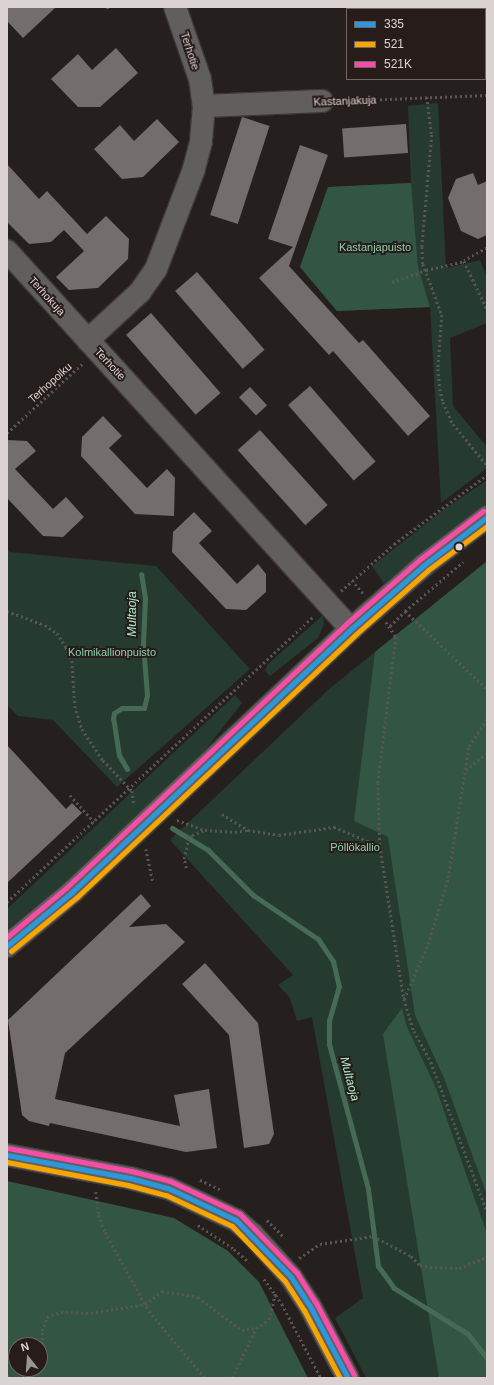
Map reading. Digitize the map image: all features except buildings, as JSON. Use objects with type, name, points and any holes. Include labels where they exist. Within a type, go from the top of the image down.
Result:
[{"type":"main road","points":[[7,946],[72,892],[351,628],[424,565],[487,517]]},
{"type":"street","name":"Terhotie","points":[[175,7],[200,79],[204,106],[201,142],[194,169],[156,269],[136,296],[88,340],[351,628]]},
{"type":"street","name":"Kastanjakuja","points":[[204,106],[322,102]]},
{"type":"street","name":"Terhokuja","points":[[7,251],[88,340]]},
{"type":"street","points":[[7,1155],[130,1178],[174,1191],[236,1220],[252,1234],[284,1269],[310,1306],[348,1378]]},
{"type":"path","name":"Kastanjakuja","points":[[322,102],[487,95]]},
{"type":"path","points":[[427,97],[432,135],[422,247],[426,270],[442,315],[438,368],[443,402],[453,424],[487,465]]},
{"type":"path","points":[[392,282],[426,270],[464,262],[487,248]]},
{"type":"path","points":[[464,262],[487,309]]},
{"type":"path","name":"Terhopolku","points":[[7,433],[88,358],[94,365],[103,356]]},
{"type":"path","points":[[7,902],[352,580],[394,544],[487,475]]},
{"type":"path","points":[[390,626],[404,611],[468,558]]},
{"type":"path","points":[[352,580],[390,626],[396,637],[378,783],[380,846],[404,999],[414,1031],[431,1062],[487,1212]]},
{"type":"path","points":[[7,611],[30,618],[57,633],[72,661],[75,706],[82,729],[103,760],[129,787]]},
{"type":"path","points":[[404,611],[487,689]]},
{"type":"path","points":[[404,999],[428,944],[448,878],[469,746],[487,719]]},
{"type":"path","points":[[465,770],[487,753]]},
{"type":"path","points":[[70,795],[94,822]]},
{"type":"path","points":[[156,812],[204,830],[235,832],[248,830],[279,835],[334,827],[380,846]]},
{"type":"path","points":[[222,814],[248,830]]},
{"type":"path","points":[[186,868],[184,859],[188,840],[204,830]]},
{"type":"path","points":[[90,1191],[103,1194]]},
{"type":"path","points":[[96,1192],[99,1215],[105,1232],[145,1304],[205,1378]]},
{"type":"path","points":[[194,1223],[234,1249],[255,1267]]},
{"type":"path","points":[[284,1269],[320,1244],[373,1236],[411,1256],[420,1265],[430,1267],[458,1268],[487,1257]]},
{"type":"path","points":[[260,1272],[275,1294],[321,1378]]},
{"type":"path","points":[[42,1337],[42,1331],[47,1317],[61,1312],[91,1313],[145,1304],[162,1292],[198,1297],[242,1330],[256,1328],[269,1320],[275,1294]]},
{"type":"path","points":[[232,1378],[256,1328]]},
{"type":"path","points":[[7,1375],[12,1378]]},
{"type":"green space","name":"Kastanjapuisto","points":[[438,103],[446,268],[480,260],[487,277],[487,323],[450,338],[453,406],[487,447],[487,468],[441,503],[430,307],[337,311],[300,267],[328,187],[411,183],[408,106]]},
{"type":"green space","points":[[411,183],[418,267],[430,307],[337,311],[300,267],[328,187]]},
{"type":"green space","points":[[487,480],[487,504],[384,583],[372,566],[446,508]]},
{"type":"green space","name":"Kolmikallionpuisto","points":[[7,548],[10,552],[156,566],[250,669],[117,787],[53,720],[18,716],[7,705]]},
{"type":"green space","name":"Pöllökallio","points":[[487,561],[487,1378],[366,1378],[335,1318],[363,1298],[312,1017],[297,1021],[290,998],[278,985],[293,975],[170,840],[328,690]]},
{"type":"green space","points":[[487,561],[487,1195],[444,1078],[415,1015],[388,837],[354,821],[375,652]]},
{"type":"green space","points":[[323,615],[324,624],[318,638],[270,676],[265,671],[268,664]]},
{"type":"green space","points":[[235,695],[242,703],[203,753],[65,884],[7,929],[7,909]]},
{"type":"green space","points":[[402,1008],[407,1027],[436,1088],[487,1234],[487,1378],[439,1378],[383,1034]]},
{"type":"green space","points":[[7,1181],[174,1218],[228,1251],[259,1282],[308,1378],[7,1378]]},
{"type":"waterway","name":"Multaoja","points":[[127,769],[119,755],[113,719],[114,713],[122,708],[144,708],[147,695],[143,644],[145,598],[141,574]]},
{"type":"waterway","name":"Multaoja","points":[[172,828],[208,850],[253,895],[318,939],[333,961],[339,986],[329,1021],[329,1044],[368,1189],[378,1266],[394,1288],[468,1334],[487,1358]]},
{"type":"transit line","name":"521K","points":[[7,937],[67,887],[346,624],[419,560],[483,511]]},
{"type":"transit line","name":"335","points":[[7,946],[72,892],[351,629],[424,565],[487,517]]},
{"type":"transit line","name":"521","points":[[11,951],[77,897],[356,634],[428,570],[487,526]]},
{"type":"transit line","name":"521K","points":[[8,1148],[131,1171],[170,1181],[240,1214],[297,1273],[316,1303],[354,1375]]},
{"type":"transit line","name":"335","points":[[7,1155],[130,1178],[168,1188],[236,1220],[291,1277],[310,1306],[348,1378]]},
{"type":"transit line","name":"521","points":[[7,1162],[128,1185],[166,1195],[232,1226],[285,1281],[304,1310],[340,1378]]}]
